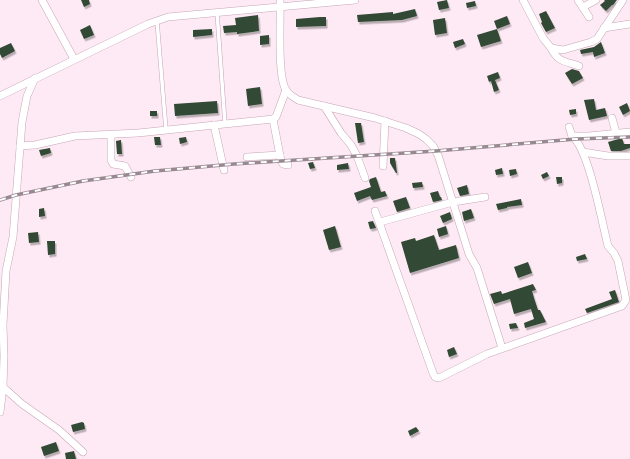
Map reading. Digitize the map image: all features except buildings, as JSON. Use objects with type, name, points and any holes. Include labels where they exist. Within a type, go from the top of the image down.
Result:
[{"type":"street","points":[[42,0],[74,59]]},
{"type":"street","points":[[0,96],[74,59],[168,16],[217,12],[280,4],[356,0]]},
{"type":"street","points":[[523,0],[555,57],[578,66]]},
{"type":"street","points":[[578,0],[589,17]]},
{"type":"street","points":[[583,7],[596,0]]},
{"type":"street","points":[[551,48],[563,50],[597,39],[623,0]]},
{"type":"street","points":[[280,4],[283,81],[286,90],[290,95],[298,100],[385,121],[419,134],[433,146],[438,155],[469,254],[476,268],[502,348]]},
{"type":"street","points":[[604,28],[630,24]]},
{"type":"street","points":[[0,412],[3,387],[4,356],[3,272],[13,238],[22,122],[27,96],[35,78]]},
{"type":"street","points":[[20,146],[35,145],[68,137],[111,135],[273,119],[276,117],[286,90]]},
{"type":"street","points":[[324,106],[351,145],[357,156],[365,178]]},
{"type":"street","points":[[612,118],[616,133]]},
{"type":"street","points":[[273,119],[282,163],[288,165]]},
{"type":"street","points":[[383,166],[385,121]]},
{"type":"street","points":[[214,125],[224,170]]},
{"type":"street","points":[[375,211],[435,377],[439,378],[449,374],[486,354],[622,306],[626,300],[618,261],[608,246],[596,196],[583,152],[576,139],[572,136],[569,127]]},
{"type":"street","points":[[572,136],[630,132]]},
{"type":"street","points":[[111,135],[111,160],[113,164],[124,166],[131,177]]},
{"type":"street","points":[[583,152],[608,156],[630,156]]},
{"type":"street","points":[[247,157],[280,155]]},
{"type":"street","points":[[380,222],[453,202],[485,197]]},
{"type":"street","points":[[3,387],[22,404],[59,430],[82,452]]},
{"type":"lane","points":[[217,12],[225,124]]},
{"type":"lane","points":[[157,20],[166,130]]},
{"type":"railway","points":[[0,200],[16,195],[83,181],[155,171],[234,164],[436,151],[576,139],[630,137]]}]
